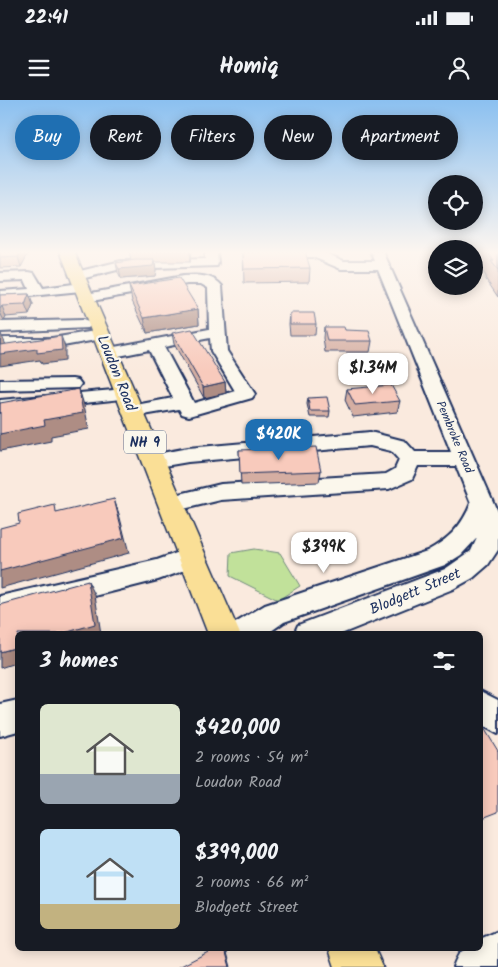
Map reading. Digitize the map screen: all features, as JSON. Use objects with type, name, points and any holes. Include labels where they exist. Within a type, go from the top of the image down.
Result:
[{"type":"main road","name":"Loudon Road","points":[[83,291],[223,631]]},
{"type":"main road","points":[[353,951],[359,967]]},
{"type":"street","points":[[0,295],[46,291]]},
{"type":"street","points":[[154,344],[189,410],[246,394],[219,350],[215,291]]},
{"type":"street","name":"Pembroke Road","points":[[394,291],[498,541]]},
{"type":"street","points":[[0,327],[154,344],[217,332]]},
{"type":"street","points":[[0,343],[52,342],[102,338]]},
{"type":"street","points":[[0,385],[184,402]]},
{"type":"street","points":[[0,406],[126,396]]},
{"type":"street","points":[[153,461],[188,455],[370,439],[398,446],[410,459],[465,459]]},
{"type":"street","points":[[171,504],[221,492],[389,481],[404,474],[410,459]]},
{"type":"street","name":"Blodgett Street","points":[[247,631],[275,613],[427,561],[449,551],[459,543],[473,526],[482,504]]},
{"type":"street","name":"Blodgett Street","points":[[316,631],[444,581],[473,565],[487,549],[490,530],[482,504]]},
{"type":"street","points":[[0,608],[158,570],[192,557]]},
{"type":"street","points":[[427,561],[444,581]]},
{"type":"street","points":[[0,720],[15,715]]},
{"type":"street","points":[[473,967],[498,951]]},
{"type":"green space","points":[[254,549],[280,553],[300,586],[278,600],[230,576],[231,553]]},
{"type":"building","points":[[132,291],[187,291],[198,309],[144,318]]},
{"type":"building","points":[[29,294],[25,305],[2,306],[0,309],[0,295]]},
{"type":"building","points":[[290,313],[314,313],[316,324],[290,324]]},
{"type":"building","points":[[324,327],[344,327],[345,330],[369,331],[372,341],[327,341]]},
{"type":"building","points":[[192,329],[225,382],[203,387],[172,333]]},
{"type":"building","points":[[61,336],[62,350],[37,353],[37,349],[0,354],[0,345]]},
{"type":"building","points":[[391,385],[400,401],[355,405],[347,389]]},
{"type":"building","points":[[79,389],[83,413],[44,420],[45,425],[0,434],[0,403]]},
{"type":"building","points":[[327,397],[330,411],[310,411],[308,398]]},
{"type":"building","points":[[316,447],[321,471],[240,474],[239,450]]},
{"type":"building","points":[[114,499],[124,538],[0,571],[0,528],[19,523],[18,514],[55,505],[56,513]]},
{"type":"building","points":[[88,581],[95,624],[71,631],[15,631],[15,648],[0,652],[0,605]]},
{"type":"building","points":[[483,728],[498,751],[498,812],[483,818]]},
{"type":"building","points":[[210,951],[226,951],[230,967],[179,967]]}]
